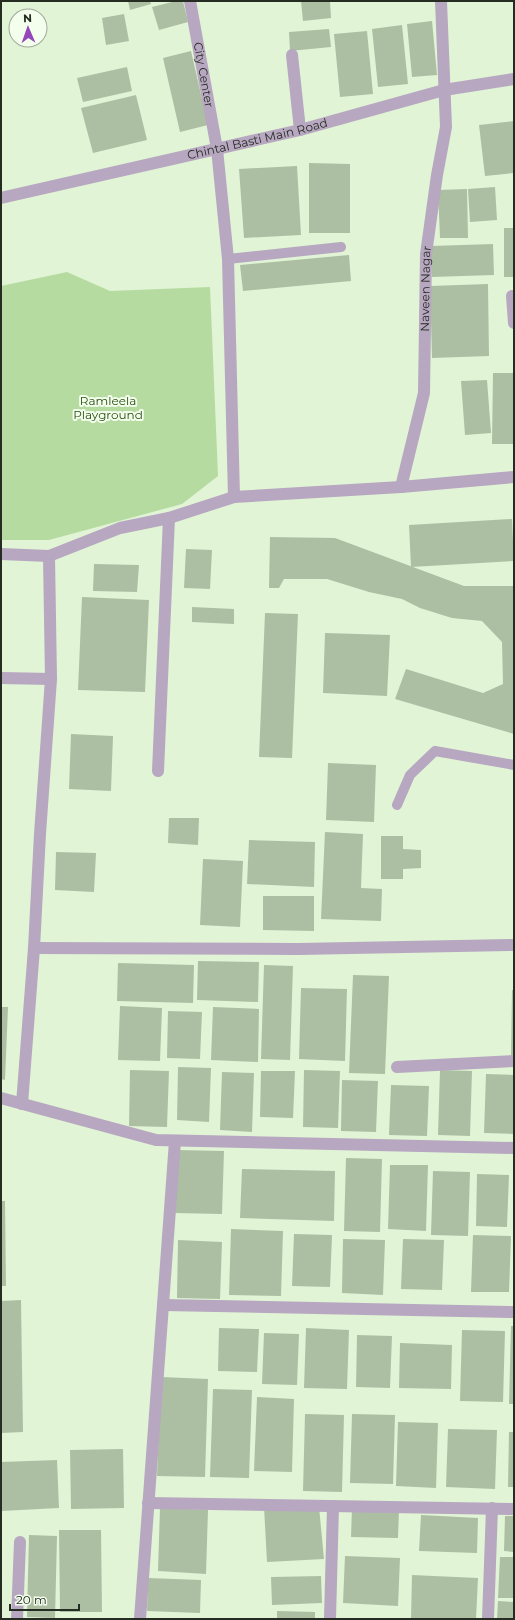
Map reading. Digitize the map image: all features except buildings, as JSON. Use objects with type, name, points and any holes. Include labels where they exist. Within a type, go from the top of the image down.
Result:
[{"type":"street","name":"City Center","points":[[190,1],[217,149],[228,259],[234,497]]},
{"type":"street","name":"Naveen Nagar","points":[[401,487],[424,393],[426,254],[437,175],[446,127],[441,1]]},
{"type":"street","points":[[292,55],[300,130]]},
{"type":"street","name":"Chintal Basti Main Road","points":[[1,198],[300,130],[444,90],[514,78]]},
{"type":"street","points":[[512,296],[514,323]]},
{"type":"street","points":[[1,554],[49,556],[120,528],[169,518],[234,497],[401,487],[514,477]]},
{"type":"street","points":[[158,771],[169,518]]},
{"type":"street","points":[[22,1104],[34,948],[40,834],[51,679],[49,556]]},
{"type":"street","points":[[1,678],[51,679]]},
{"type":"street","points":[[34,948],[298,949],[514,945]]},
{"type":"street","points":[[397,1067],[514,1061]]},
{"type":"street","points":[[1,1098],[156,1140],[514,1148]]},
{"type":"street","points":[[140,1619],[174,1140]]},
{"type":"street","points":[[163,1305],[514,1312]]},
{"type":"street","points":[[148,1503],[514,1509]]},
{"type":"street","points":[[330,1619],[333,1506]]},
{"type":"street","points":[[488,1619],[492,1508]]},
{"type":"street","points":[[17,1619],[20,1542]]},
{"type":"lane","points":[[228,259],[341,247]]},
{"type":"lane","points":[[397,805],[410,775],[435,751],[514,765]]},
{"type":"green space","name":"Ramleela Playground","points":[[67,272],[110,291],[210,287],[218,476],[182,504],[49,540],[1,540],[1,286]]}]
